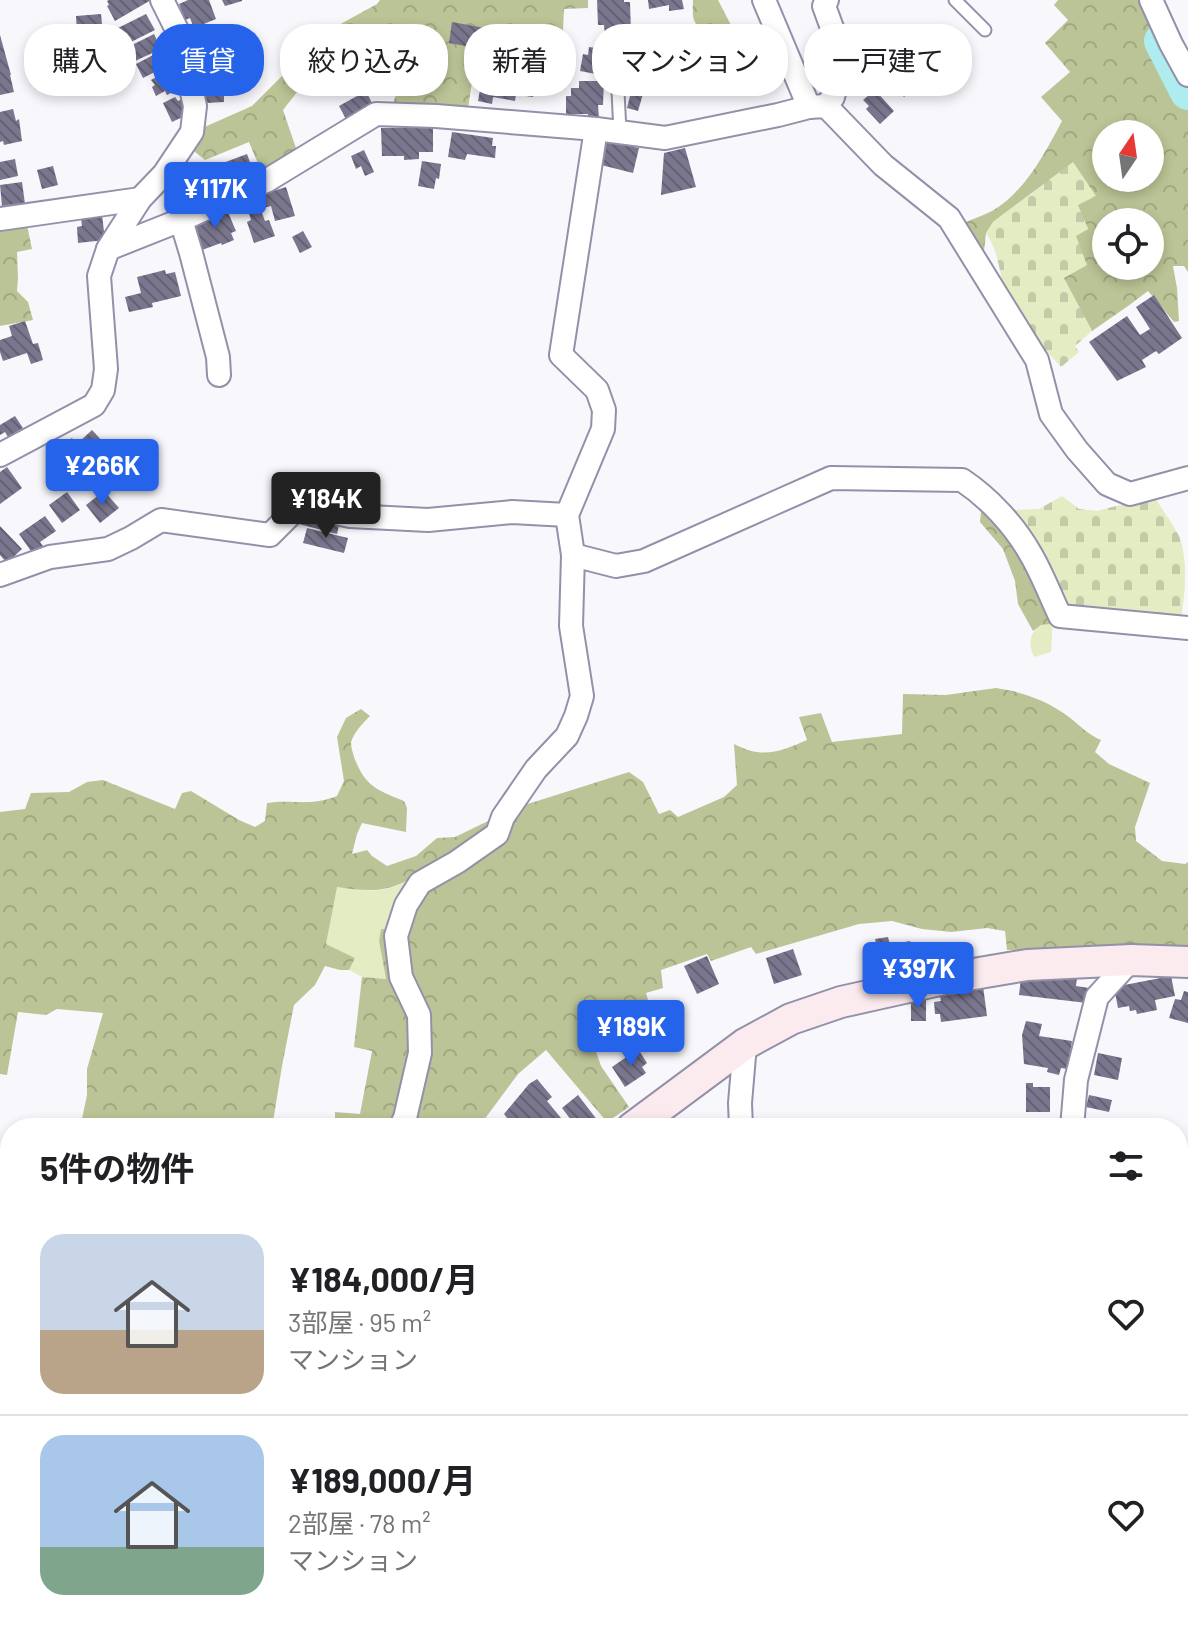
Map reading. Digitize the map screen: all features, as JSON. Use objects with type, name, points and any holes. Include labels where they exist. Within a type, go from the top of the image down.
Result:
[{"type":"street","points":[[0,455],[94,405],[103,390],[106,369],[99,276],[108,249],[140,199],[164,174],[192,132],[195,106],[179,34],[162,0]]},
{"type":"street","points":[[764,0],[817,106],[949,218],[1037,360],[1051,414],[1107,484],[1130,494],[1188,478]]},
{"type":"street","points":[[108,249],[266,181],[376,114],[415,114],[596,129],[665,138],[817,106],[833,97],[843,58],[824,6],[827,0]]},
{"type":"street","points":[[1151,0],[1188,75]]},
{"type":"street","points":[[405,1118],[420,1053],[419,1015],[401,977],[396,936],[406,905],[420,883],[497,834],[503,817],[536,769],[567,736],[582,696],[571,626],[573,555],[567,515],[603,429],[604,410],[597,390],[561,355],[596,129]]},
{"type":"street","points":[[0,219],[140,199]]},
{"type":"street","points":[[181,220],[218,357],[219,375]]},
{"type":"street","points":[[573,555],[616,566],[644,561],[831,478],[962,480],[1005,519],[1030,552],[1060,616],[1188,628]]},
{"type":"street","points":[[0,575],[50,557],[108,549],[161,520],[270,535],[297,508],[314,508],[350,516],[428,520],[512,512],[567,515]]},
{"type":"street","points":[[1073,1118],[1076,1080],[1097,997],[1131,960]]},
{"type":"street","points":[[645,1118],[745,1044],[791,1019],[841,1002],[944,979],[1027,965],[1131,960],[1188,962]]},
{"type":"street","points":[[741,1118],[745,1044]]},
{"type":"lane","points":[[955,0],[985,30]]},
{"type":"lane","points":[[618,96],[620,132]]},
{"type":"green space","points":[[380,0],[588,0],[588,8],[564,9],[563,24],[464,24],[464,96],[470,96],[467,115],[391,109],[396,96],[448,96],[448,24],[341,24]]},
{"type":"green space","points":[[693,0],[718,0],[730,24],[696,24],[693,18]]},
{"type":"green space","points":[[1058,0],[1145,0],[1188,82],[1188,272],[1184,266],[1173,266],[1179,321],[1174,322],[1148,291],[1092,331],[1063,278],[1076,235],[1088,229],[1077,205],[994,221],[986,233],[983,260],[962,224],[992,211],[1024,183],[1062,121],[1041,97],[1070,72],[1045,43],[1068,20],[1054,5]]},
{"type":"green space","points":[[280,78],[280,96],[294,96],[283,110],[297,151],[261,171],[249,142],[205,160],[195,152],[195,140],[200,129],[252,106]]},
{"type":"green space","points":[[1073,162],[1096,196],[1078,205],[1088,229],[1076,236],[1087,265],[1064,278],[1092,331],[1075,346],[1079,352],[1061,367],[1026,329],[1009,304],[995,250],[986,233],[994,221]]},
{"type":"green space","points":[[27,225],[32,249],[17,252],[17,291],[28,302],[33,320],[0,326],[0,227]]},
{"type":"green space","points":[[1062,496],[1079,509],[1097,511],[1154,496],[1181,541],[1185,582],[1180,624],[1069,610],[1010,517],[1015,510],[1039,509]]},
{"type":"green space","points":[[982,503],[1004,523],[1053,619],[1050,624],[1041,625],[1033,631],[1018,604],[1015,581],[1003,549],[980,522]]},
{"type":"green space","points":[[1053,619],[1051,652],[1034,657],[1030,643],[1033,633]]},
{"type":"green space","points":[[996,688],[1034,698],[1060,711],[1101,740],[1095,752],[1109,764],[1150,783],[1135,827],[1136,841],[1162,861],[1188,862],[1188,948],[1007,950],[1005,931],[987,928],[951,932],[892,921],[859,924],[756,954],[751,947],[711,961],[707,954],[661,970],[663,988],[646,993],[648,1000],[588,1029],[601,1066],[629,1107],[613,1118],[604,1118],[546,1050],[518,1074],[485,1118],[335,1118],[335,1112],[360,1114],[372,1051],[354,1047],[362,977],[386,979],[379,941],[381,929],[408,933],[413,877],[385,889],[337,887],[326,944],[355,958],[349,970],[325,966],[315,985],[294,1005],[274,1118],[82,1118],[87,1095],[87,1069],[103,1013],[57,1009],[46,1015],[18,1012],[7,1075],[0,1074],[0,812],[25,809],[31,793],[69,792],[87,782],[103,780],[175,809],[182,793],[191,791],[255,827],[265,821],[267,803],[310,802],[337,796],[344,781],[337,737],[346,718],[361,709],[370,716],[352,739],[355,760],[370,783],[404,801],[407,808],[406,832],[362,823],[352,854],[367,850],[387,866],[416,856],[437,838],[455,837],[515,808],[629,772],[643,782],[659,814],[670,810],[678,817],[724,797],[737,785],[734,744],[762,752],[788,748],[807,740],[799,717],[821,713],[832,742],[902,734],[903,694],[946,695]]},
{"type":"green space","points":[[414,877],[408,933],[381,930],[379,941],[386,979],[362,977],[349,970],[355,958],[326,944],[336,887],[385,889]]},
{"type":"building","points":[[109,0],[151,0],[115,21],[107,6]]},
{"type":"building","points":[[188,0],[209,0],[216,19],[192,24],[190,18],[185,20],[179,4]]},
{"type":"building","points":[[222,0],[242,0],[242,1],[225,6]]},
{"type":"building","points":[[597,0],[630,2],[631,24],[598,24]]},
{"type":"building","points":[[648,0],[682,0],[684,9],[669,11],[669,5],[649,9]]},
{"type":"building","points":[[101,14],[102,24],[76,24],[76,16]]},
{"type":"building","points":[[146,14],[152,32],[136,40],[136,24],[126,24]]},
{"type":"building","points":[[452,22],[464,24],[464,46],[449,43]]},
{"type":"building","points":[[0,35],[14,92],[0,95]]},
{"type":"building","points":[[152,35],[152,53],[136,61],[136,43]]},
{"type":"building","points":[[589,47],[592,47],[592,73],[580,71],[583,54],[588,55]]},
{"type":"building","points":[[152,56],[152,74],[143,78],[136,64]]},
{"type":"building","points":[[579,81],[592,81],[592,96],[603,96],[603,105],[598,105],[599,118],[588,118],[588,114],[566,114],[566,96],[576,96],[576,88],[579,88]]},
{"type":"building","points":[[206,96],[224,96],[224,102],[206,103]]},
{"type":"building","points":[[357,96],[368,96],[374,107],[347,121],[339,106]]},
{"type":"building","points":[[479,96],[516,96],[515,101],[493,97],[492,104],[478,101]]},
{"type":"building","points":[[630,96],[642,96],[638,111],[627,108]]},
{"type":"building","points":[[868,96],[880,96],[894,111],[880,124],[866,109],[869,106],[863,100]]},
{"type":"building","points":[[175,97],[178,101],[186,97],[187,115],[172,122],[163,103]]},
{"type":"building","points":[[13,109],[16,121],[19,119],[22,141],[4,145],[3,141],[0,142],[0,112]]},
{"type":"building","points":[[433,127],[433,152],[419,152],[419,159],[382,156],[381,128]]},
{"type":"building","points":[[452,132],[493,138],[495,158],[467,154],[465,160],[448,157]]},
{"type":"building","points":[[608,137],[639,148],[633,173],[601,165]]},
{"type":"building","points":[[685,148],[696,187],[661,195],[664,153]]},
{"type":"building","points":[[364,150],[374,172],[365,176],[361,166],[356,169],[351,156]]},
{"type":"building","points":[[247,154],[254,173],[230,181],[223,163]]},
{"type":"building","points":[[15,159],[18,176],[0,180],[0,162]]},
{"type":"building","points":[[422,161],[441,164],[434,189],[418,186]]},
{"type":"building","points":[[53,166],[58,185],[42,189],[37,170]]},
{"type":"building","points":[[216,175],[221,190],[195,198],[191,184]]},
{"type":"building","points":[[22,182],[25,204],[2,206],[0,185]]},
{"type":"building","points":[[286,187],[295,216],[275,221],[271,206],[263,208],[260,195]]},
{"type":"building","points":[[258,203],[275,236],[254,243],[247,222],[251,220],[247,207]]},
{"type":"building","points":[[227,210],[236,231],[231,233],[234,240],[202,250],[192,224]]},
{"type":"building","points":[[102,215],[105,240],[78,243],[77,227],[82,226],[81,218]]},
{"type":"building","points":[[303,231],[312,247],[300,253],[292,237]]},
{"type":"building","points":[[165,270],[166,274],[175,272],[181,296],[129,312],[125,297],[141,293],[137,277]]},
{"type":"building","points":[[1154,295],[1182,338],[1159,354],[1156,351],[1142,360],[1146,367],[1117,381],[1089,342],[1127,316],[1140,335],[1150,329],[1136,307]]},
{"type":"building","points":[[25,321],[33,344],[38,343],[43,360],[31,364],[27,353],[3,361],[0,340],[12,336],[9,326]]},
{"type":"building","points":[[15,416],[23,428],[8,437],[5,432],[0,435],[0,425]]},
{"type":"building","points":[[92,430],[119,459],[105,471],[79,442]]},
{"type":"building","points":[[72,438],[88,464],[76,473],[58,448]]},
{"type":"building","points":[[7,467],[22,488],[0,504],[0,472]]},
{"type":"building","points":[[104,491],[119,508],[100,523],[86,505]]},
{"type":"building","points":[[67,492],[80,510],[62,523],[49,505]]},
{"type":"building","points":[[302,512],[340,521],[337,534],[299,524]]},
{"type":"building","points":[[45,516],[56,531],[40,542],[43,546],[33,554],[19,534]]},
{"type":"building","points":[[0,526],[22,549],[7,563],[0,555]]},
{"type":"building","points":[[307,528],[348,538],[344,553],[303,543]]},
{"type":"building","points":[[888,937],[890,945],[910,941],[913,951],[929,948],[933,966],[913,971],[912,961],[896,965],[898,973],[878,978],[874,963],[880,962],[875,939]]},
{"type":"building","points":[[964,945],[967,962],[947,965],[947,961],[939,962],[937,950]]},
{"type":"building","points":[[793,949],[802,975],[774,984],[766,958]]},
{"type":"building","points":[[707,956],[719,984],[697,994],[684,966]]},
{"type":"building","points":[[1038,975],[1077,977],[1076,986],[1089,988],[1087,1003],[1019,995],[1021,978],[1038,981]]},
{"type":"building","points":[[1171,976],[1175,996],[1155,1000],[1157,1010],[1137,1014],[1136,1010],[1130,1011],[1129,1006],[1118,1008],[1114,987]]},
{"type":"building","points":[[983,986],[987,1016],[941,1022],[940,1014],[935,1014],[934,1002],[941,1001],[940,996],[971,992],[970,987]]},
{"type":"building","points":[[1184,991],[1188,992],[1188,1023],[1169,1018],[1175,999],[1181,1000]]},
{"type":"building","points":[[911,1000],[926,1000],[926,1021],[911,1021]]},
{"type":"building","points":[[1026,1021],[1042,1024],[1039,1036],[1072,1041],[1068,1069],[1061,1068],[1059,1075],[1047,1072],[1048,1068],[1024,1064],[1022,1035]]},
{"type":"building","points":[[638,1049],[647,1063],[642,1067],[646,1073],[625,1087],[612,1067]]},
{"type":"building","points":[[1098,1053],[1122,1058],[1118,1080],[1094,1075]]},
{"type":"building","points":[[537,1079],[552,1097],[547,1101],[561,1118],[507,1118],[504,1114]]},
{"type":"building","points":[[1026,1083],[1033,1083],[1033,1087],[1050,1087],[1050,1112],[1026,1112]]},
{"type":"building","points":[[578,1095],[596,1118],[570,1118],[562,1108]]},
{"type":"building","points":[[1089,1095],[1112,1100],[1109,1112],[1086,1107]]},
{"type":"waterway","points":[[1162,41],[1188,92]]}]
